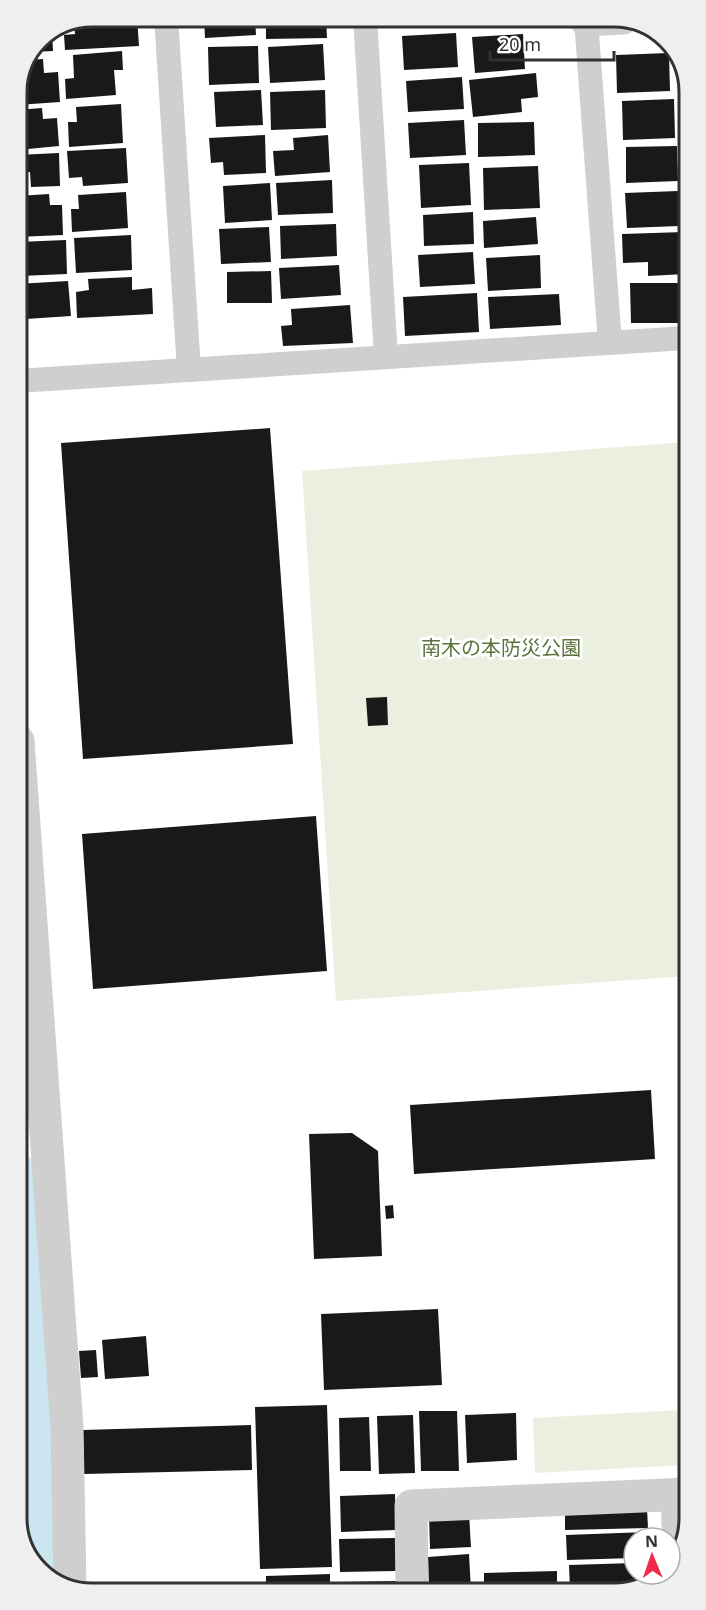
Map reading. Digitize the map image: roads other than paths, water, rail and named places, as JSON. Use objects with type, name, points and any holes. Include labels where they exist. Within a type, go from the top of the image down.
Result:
[{"type":"street","points":[[27,867],[67,1427],[70,1579]]},
{"type":"street","points":[[412,1583],[411,1506],[679,1494]]},
{"type":"lane","points":[[167,27],[189,370]]},
{"type":"lane","points":[[366,27],[386,357]]},
{"type":"lane","points":[[587,27],[610,343]]},
{"type":"lane","points":[[27,380],[679,338]]},
{"type":"waterway","points":[[27,1286],[38,1430],[40,1556]]},
{"type":"park label","name":"南木の本防災公園","points":[[501,648]]}]
